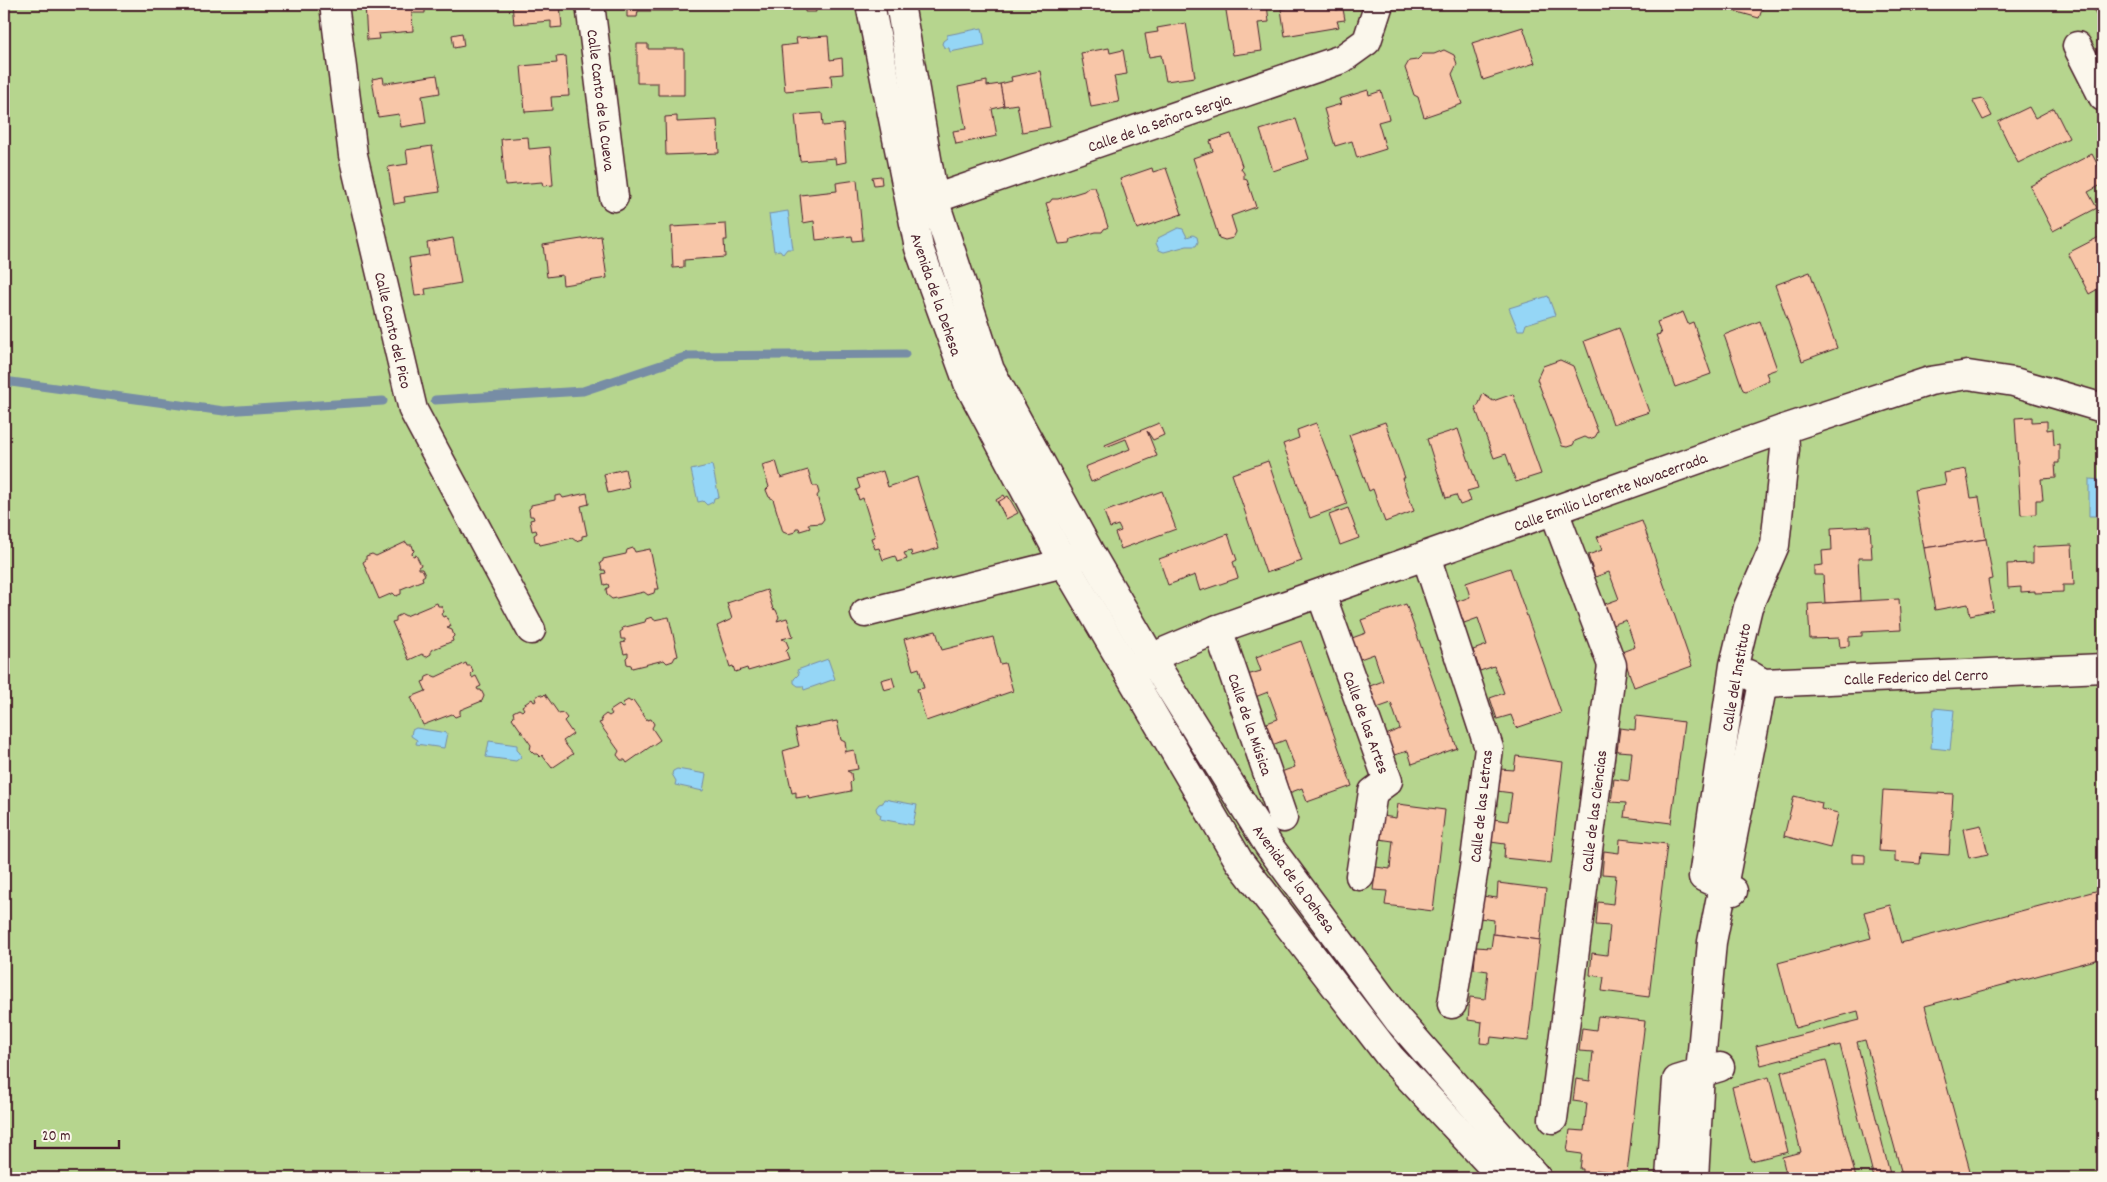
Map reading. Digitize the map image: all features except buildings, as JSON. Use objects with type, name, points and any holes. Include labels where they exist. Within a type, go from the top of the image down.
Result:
[{"type":"street","name":"Calle Canto del Pico","points":[[334,4],[353,155],[413,410],[531,630]]},
{"type":"street","name":"Calle Canto de la Cueva","points":[[590,4],[614,197]]},
{"type":"street","name":"Avenida de la Dehesa","points":[[870,4],[922,202],[990,370],[1089,551],[1152,658],[1269,846],[1398,1020],[1537,1178]]},
{"type":"street","name":"Avenida de la Dehesa","points":[[900,4],[922,202],[919,248],[968,383],[1064,563],[1239,861],[1390,1057],[1503,1178]]},
{"type":"street","name":"Calle de la Señora Sergia","points":[[922,202],[1342,59],[1367,42],[1379,4]]},
{"type":"street","points":[[2077,46],[2103,97]]},
{"type":"street","name":"Calle Emilio Llorente Navacerrada","points":[[1128,674],[1152,658],[1218,629],[1554,512],[1784,428],[1930,381],[1968,375],[2014,382],[2103,408]]},
{"type":"street","name":"Calle del Instituto","points":[[1728,889],[1703,877],[1734,665],[1748,607],[1776,545],[1785,449],[1784,428]]},
{"type":"street","name":"Calle de las Ciencias","points":[[1553,1119],[1612,665],[1554,512]]},
{"type":"street","points":[[865,613],[1064,563],[1089,551]]},
{"type":"street","name":"Calle de las Letras","points":[[1426,556],[1489,748],[1474,868],[1452,1004]]},
{"type":"street","name":"Calle de las Artes","points":[[1321,594],[1388,781],[1373,792],[1360,876]]},
{"type":"street","name":"Calle de la Música","points":[[1218,629],[1283,818]]},
{"type":"street","points":[[1734,665],[1762,682]]},
{"type":"street","name":"Calle Federico del Cerro","points":[[1762,682],[2103,668]]},
{"type":"street","name":"Calle del Instituto","points":[[1694,1178],[1710,1070],[1712,942],[1728,889],[1762,682]]},
{"type":"street","points":[[1670,1178],[1677,1080],[1710,1070]]},
{"type":"green space","points":[[4,4],[2103,4],[2103,1178],[4,1178]]},
{"type":"water","points":[[982,28],[985,45],[950,52],[949,48],[944,47],[942,44],[947,35]]},
{"type":"water","points":[[788,211],[793,249],[787,249],[783,254],[780,250],[774,251],[769,214]]},
{"type":"water","points":[[1178,228],[1183,229],[1187,237],[1193,235],[1197,237],[1198,242],[1196,246],[1187,246],[1164,252],[1159,250],[1156,243],[1158,238]]},
{"type":"water","points":[[1548,296],[1555,315],[1526,324],[1524,330],[1518,330],[1509,308]]},
{"type":"water","points":[[712,465],[719,497],[714,498],[713,502],[707,505],[703,501],[698,502],[691,470]]},
{"type":"water","points":[[2089,479],[2103,480],[2103,516],[2089,516]]},
{"type":"water","points":[[828,659],[835,679],[804,690],[803,686],[798,686],[794,683],[794,679],[799,674],[797,670]]},
{"type":"water","points":[[1934,708],[1954,710],[1950,750],[1931,748]]},
{"type":"water","points":[[416,728],[447,733],[444,748],[416,744],[417,740],[411,736],[412,730]]},
{"type":"water","points":[[489,741],[517,745],[517,750],[521,757],[516,761],[486,757]]},
{"type":"water","points":[[677,769],[706,774],[703,791],[675,785],[676,781],[672,774]]},
{"type":"water","points":[[884,799],[917,805],[913,825],[880,819],[881,815],[877,812],[876,808],[879,804],[883,803]]},
{"type":"waterway","points":[[435,400],[583,391],[688,356],[905,354]]},
{"type":"waterway","points":[[4,381],[224,411],[383,401]]}]
